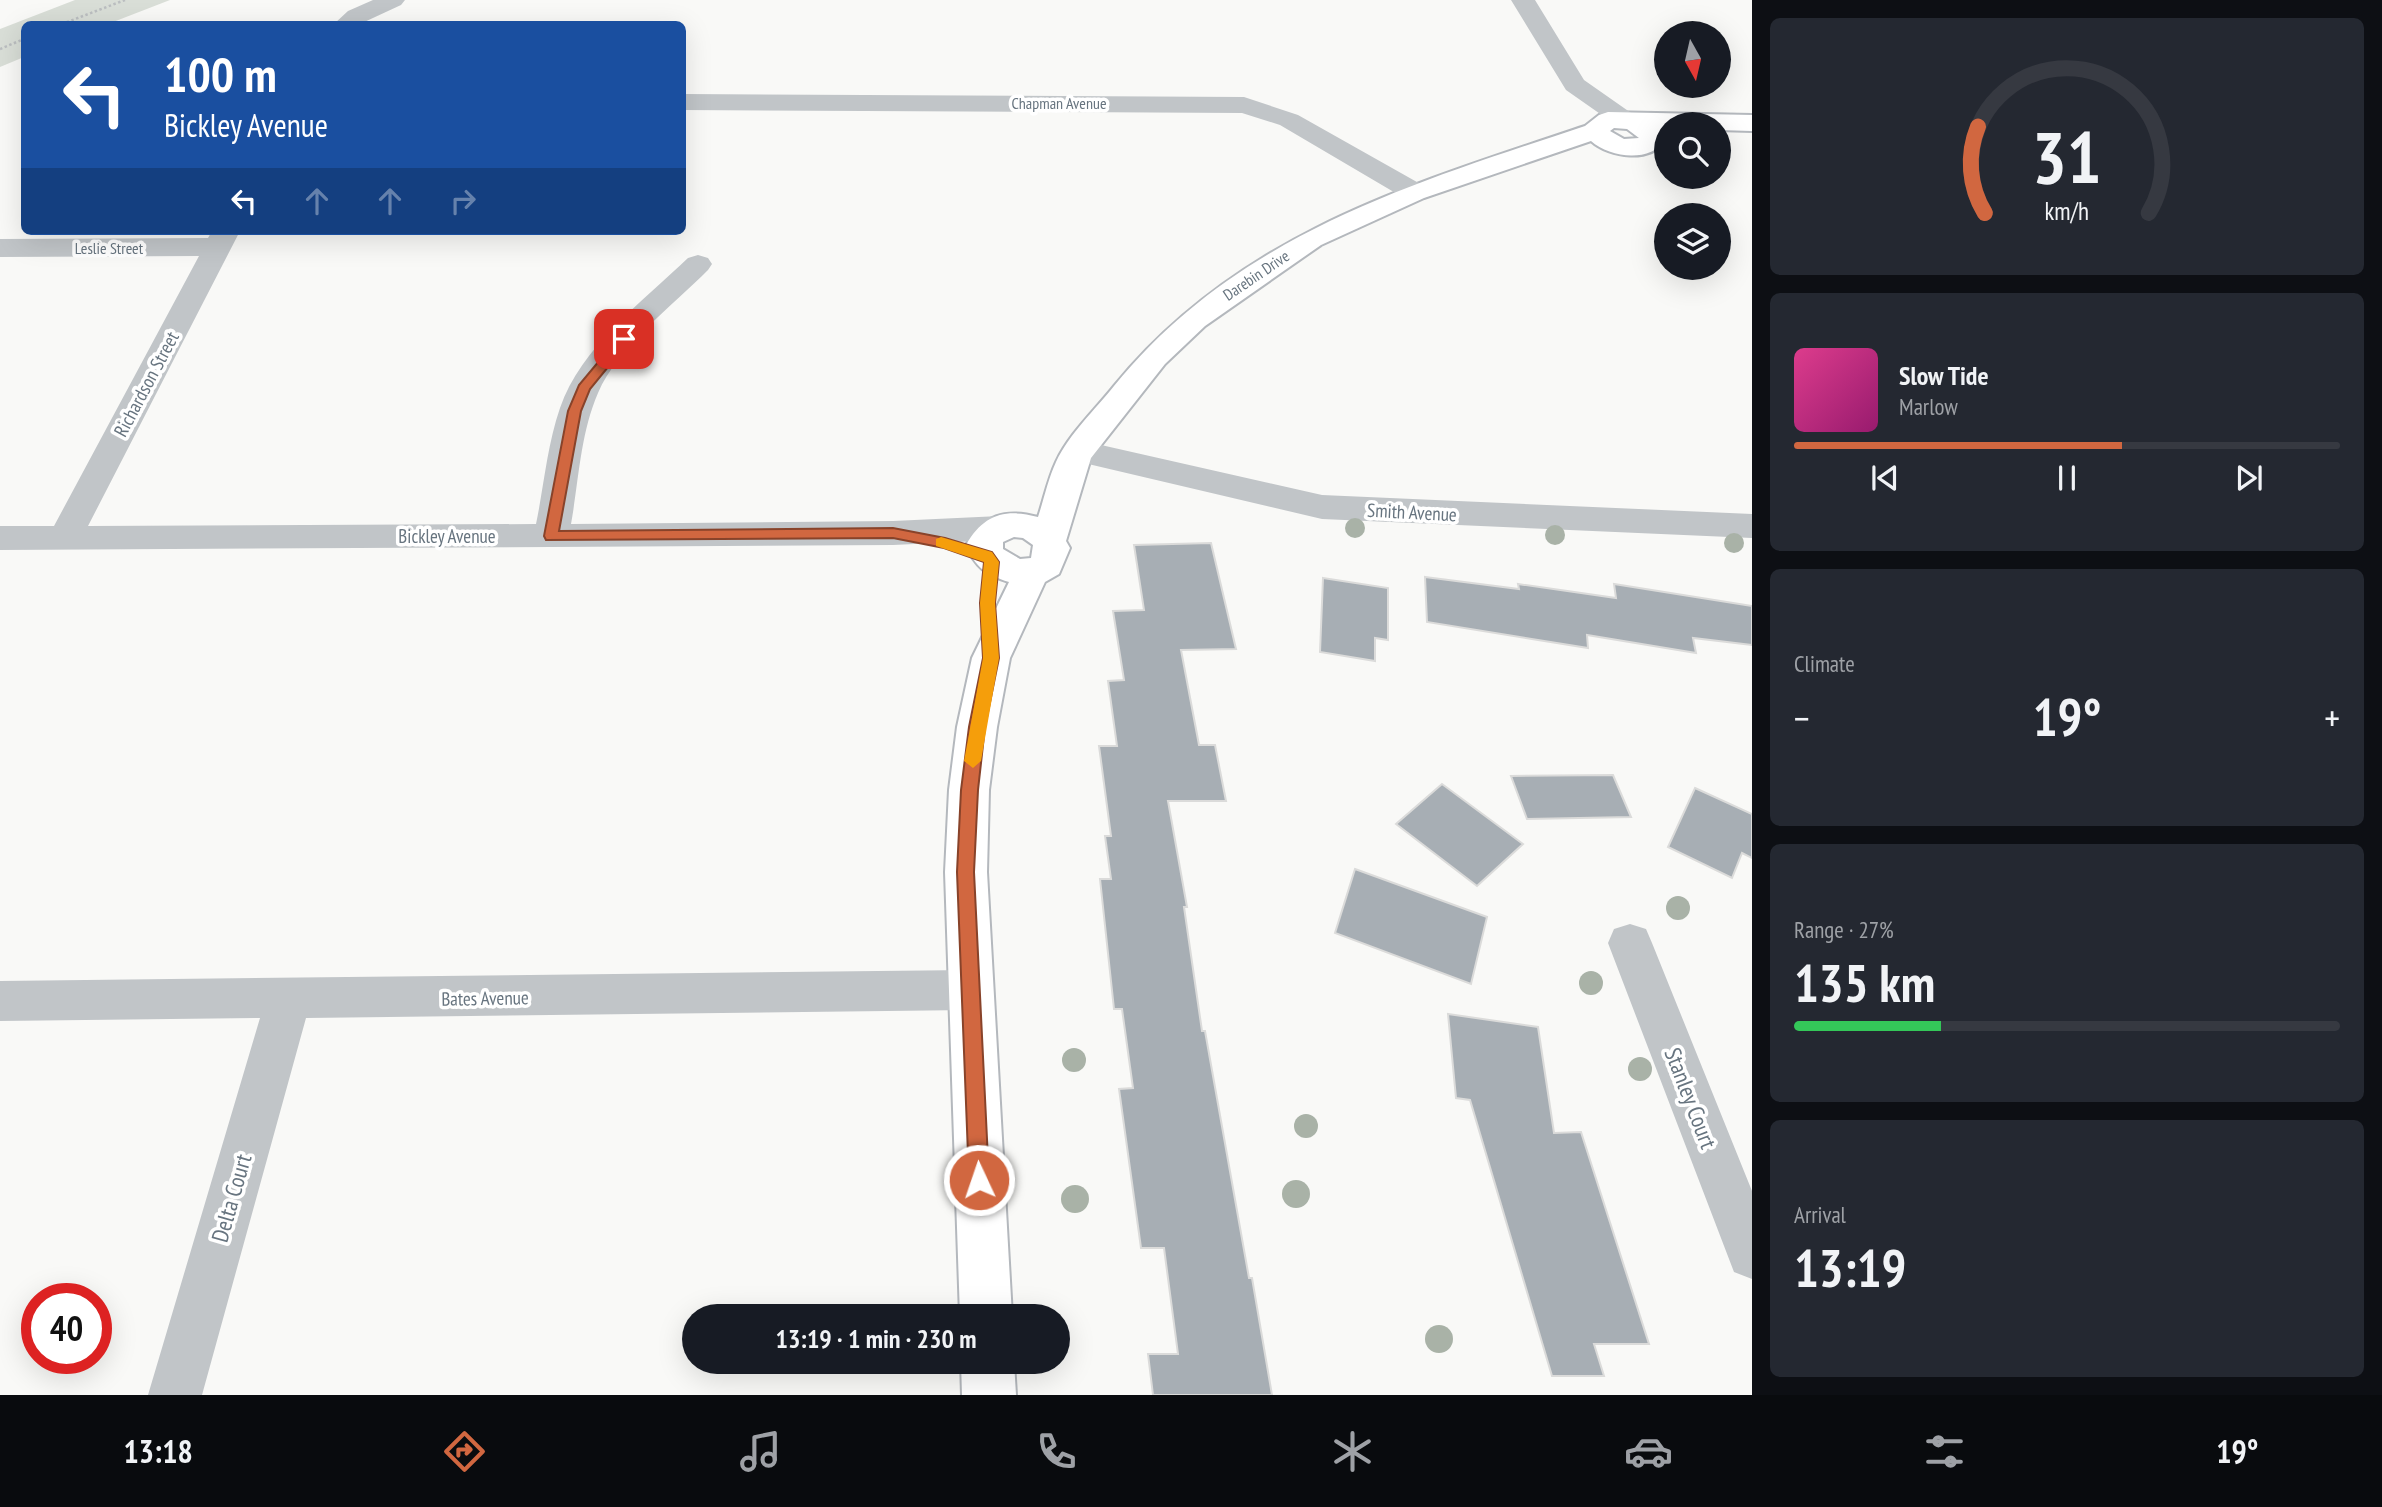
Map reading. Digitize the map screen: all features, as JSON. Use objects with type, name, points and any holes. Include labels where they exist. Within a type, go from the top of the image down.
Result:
[{"type":"street","points":[[350,21],[393,0]]},
{"type":"street","points":[[1522,0],[1575,85],[1576,97],[1614,129],[1651,132],[1654,135]]},
{"type":"street","name":"Chapman Avenue","points":[[686,102],[1244,105],[1289,120],[1414,192]]},
{"type":"street","name":"Darebin Drive","points":[[991,658],[988,603],[997,543],[1075,457],[1154,357],[1225,295],[1311,239],[1414,192],[1496,165],[1614,129],[1751,123]]},
{"type":"street","name":"Darebin Drive","points":[[1731,126],[1751,123]]},
{"type":"street","name":"Leslie Street","points":[[0,248],[222,239]]},
{"type":"street","name":"Richardson Street","points":[[65,537],[222,239]]},
{"type":"street","points":[[551,536],[574,411],[584,387],[606,358],[698,264]]},
{"type":"street","name":"Darebin Drive","points":[[985,1304],[966,872],[969,790],[977,727],[991,658],[1041,555],[1075,457]]},
{"type":"street","name":"Smith Avenue","points":[[1075,457],[1322,507],[1752,526]]},
{"type":"street","points":[[1038,530],[1041,555],[1010,571],[997,543],[1038,530]]},
{"type":"street","name":"Bickley Avenue","points":[[0,538],[893,533],[945,543],[997,543]]},
{"type":"street","name":"Stanley Court","points":[[1630,943],[1752,1254]]},
{"type":"street","name":"Bates Avenue","points":[[0,1001],[288,1000],[970,990]]},
{"type":"street","name":"Delta Court","points":[[175,1395],[288,1000]]},
{"type":"street","points":[[988,1374],[989,1395]]},
{"type":"path","points":[[70,21],[125,0]]},
{"type":"path","points":[[0,49],[21,40]]},
{"type":"shaded area","points":[[75,0],[170,0],[116,21],[21,21],[21,58],[0,67],[0,29]]},
{"type":"building","points":[[1211,543],[1236,649],[1181,650],[1199,745],[1215,745],[1226,801],[1168,801],[1187,907],[1184,907],[1202,1031],[1205,1031],[1272,1395],[1153,1395],[1148,1354],[1178,1354],[1164,1248],[1141,1248],[1119,1089],[1133,1088],[1122,1009],[1114,1009],[1100,879],[1111,879],[1105,836],[1111,836],[1099,746],[1117,746],[1108,681],[1124,680],[1113,611],[1144,610],[1134,545]]},
{"type":"building","points":[[1425,577],[1519,589],[1518,584],[1616,598],[1614,584],[1752,606],[1752,645],[1693,638],[1696,653],[1587,635],[1588,648],[1427,622]]},
{"type":"building","points":[[1323,578],[1388,588],[1388,640],[1375,638],[1375,661],[1320,652]]},
{"type":"building","points":[[1613,775],[1631,817],[1527,819],[1511,776]]},
{"type":"building","points":[[1442,784],[1523,844],[1477,886],[1396,824]]},
{"type":"building","points":[[1695,788],[1752,814],[1752,858],[1742,853],[1732,878],[1668,847]]},
{"type":"building","points":[[1355,869],[1487,917],[1471,984],[1335,933]]},
{"type":"building","points":[[1448,1014],[1538,1027],[1554,1133],[1581,1132],[1649,1344],[1594,1344],[1604,1376],[1552,1376],[1470,1100],[1456,1098]]},
{"type":"slow traffic","points":[[941,542],[987,556],[991,562],[988,603],[991,658],[973,761]]},
{"type":"route","points":[[624,339],[584,387],[574,411],[551,536],[893,533],[945,543],[987,556],[991,562],[988,603],[991,658],[977,727],[969,790],[966,872],[979,1180]]}]
